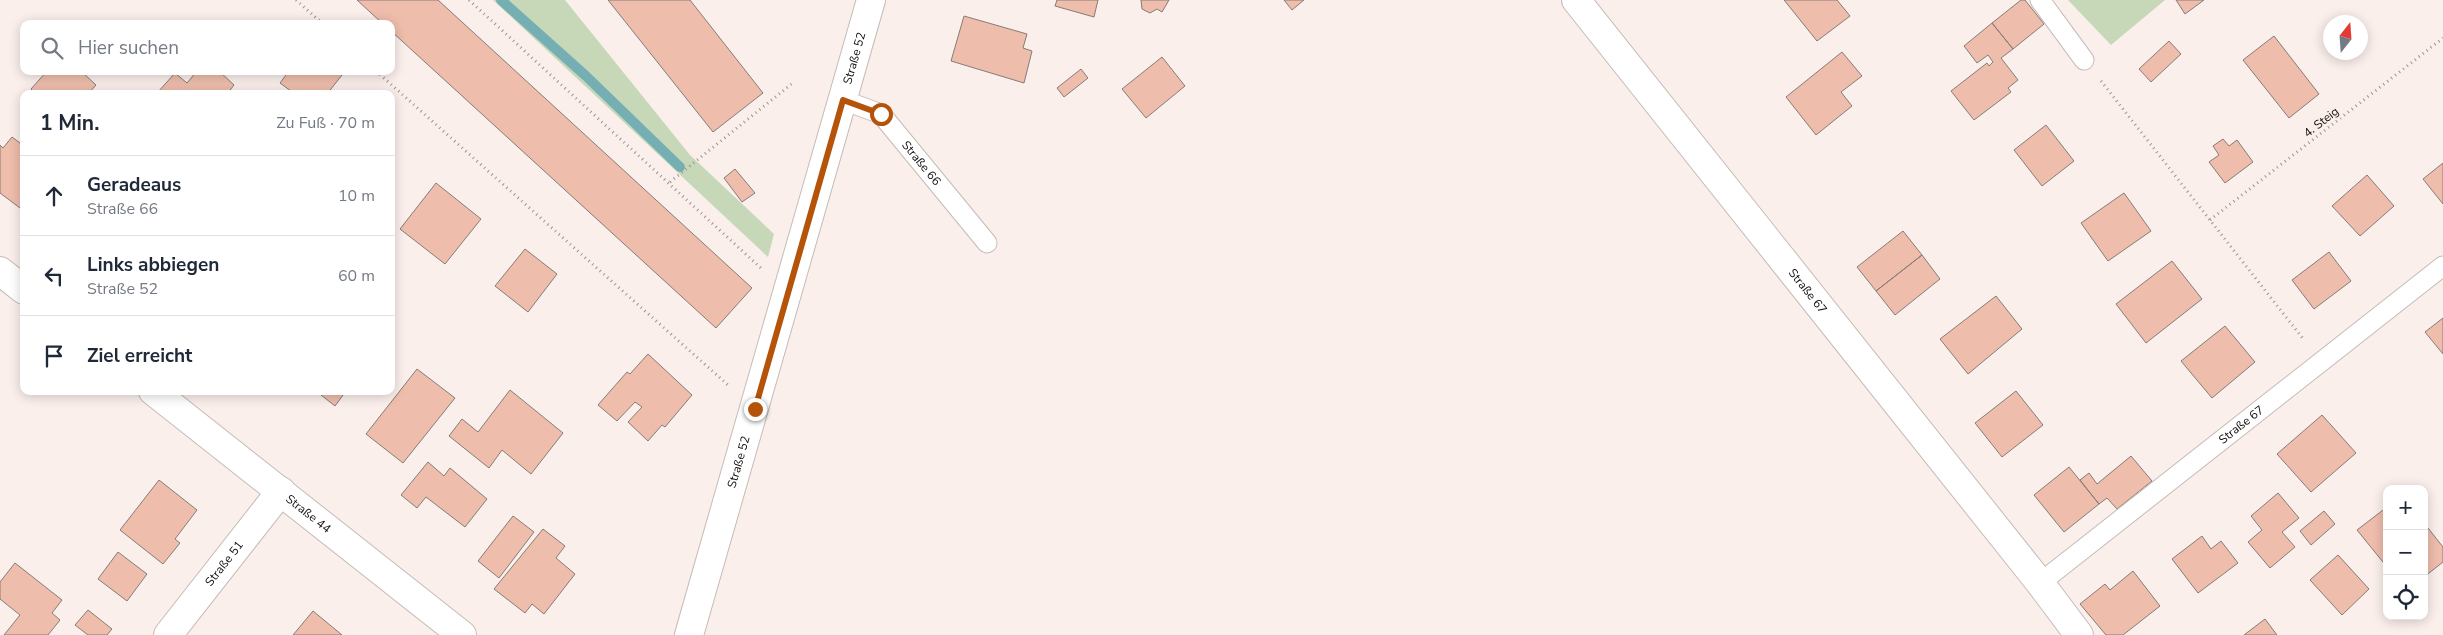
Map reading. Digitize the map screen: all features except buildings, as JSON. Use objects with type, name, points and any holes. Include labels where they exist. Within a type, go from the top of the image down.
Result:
[{"type":"street","name":"Straße 52","points":[[689,635],[871,0]]},
{"type":"street","name":"Straße 67","points":[[1576,0],[2040,583],[2079,635]]},
{"type":"street","points":[[0,271],[20,287]]},
{"type":"street","name":"Straße 44","points":[[158,395],[462,635]]},
{"type":"street","name":"Straße 51","points":[[168,635],[281,491]]},
{"type":"lane","points":[[2040,0],[2084,60]]},
{"type":"lane","name":"Straße 66","points":[[843,100],[881,114],[987,243]]},
{"type":"lane","name":"Straße 67","points":[[2040,583],[2443,266]]},
{"type":"path","points":[[296,0],[318,20]]},
{"type":"path","points":[[469,0],[670,182],[756,264],[767,272],[790,281]]},
{"type":"path","name":"4. Steig","points":[[2210,220],[2443,38]]},
{"type":"path","points":[[2084,60],[2321,362]]},
{"type":"path","points":[[380,75],[755,409]]},
{"type":"path","points":[[670,182],[794,82]]},
{"type":"green space","points":[[493,0],[565,0],[690,155],[774,234],[768,257]]},
{"type":"green space","points":[[2068,0],[2165,0],[2111,45]]},
{"type":"waterway","points":[[501,0],[586,76],[680,167]]},
{"type":"route","points":[[755,409],[843,100],[881,114]]}]
